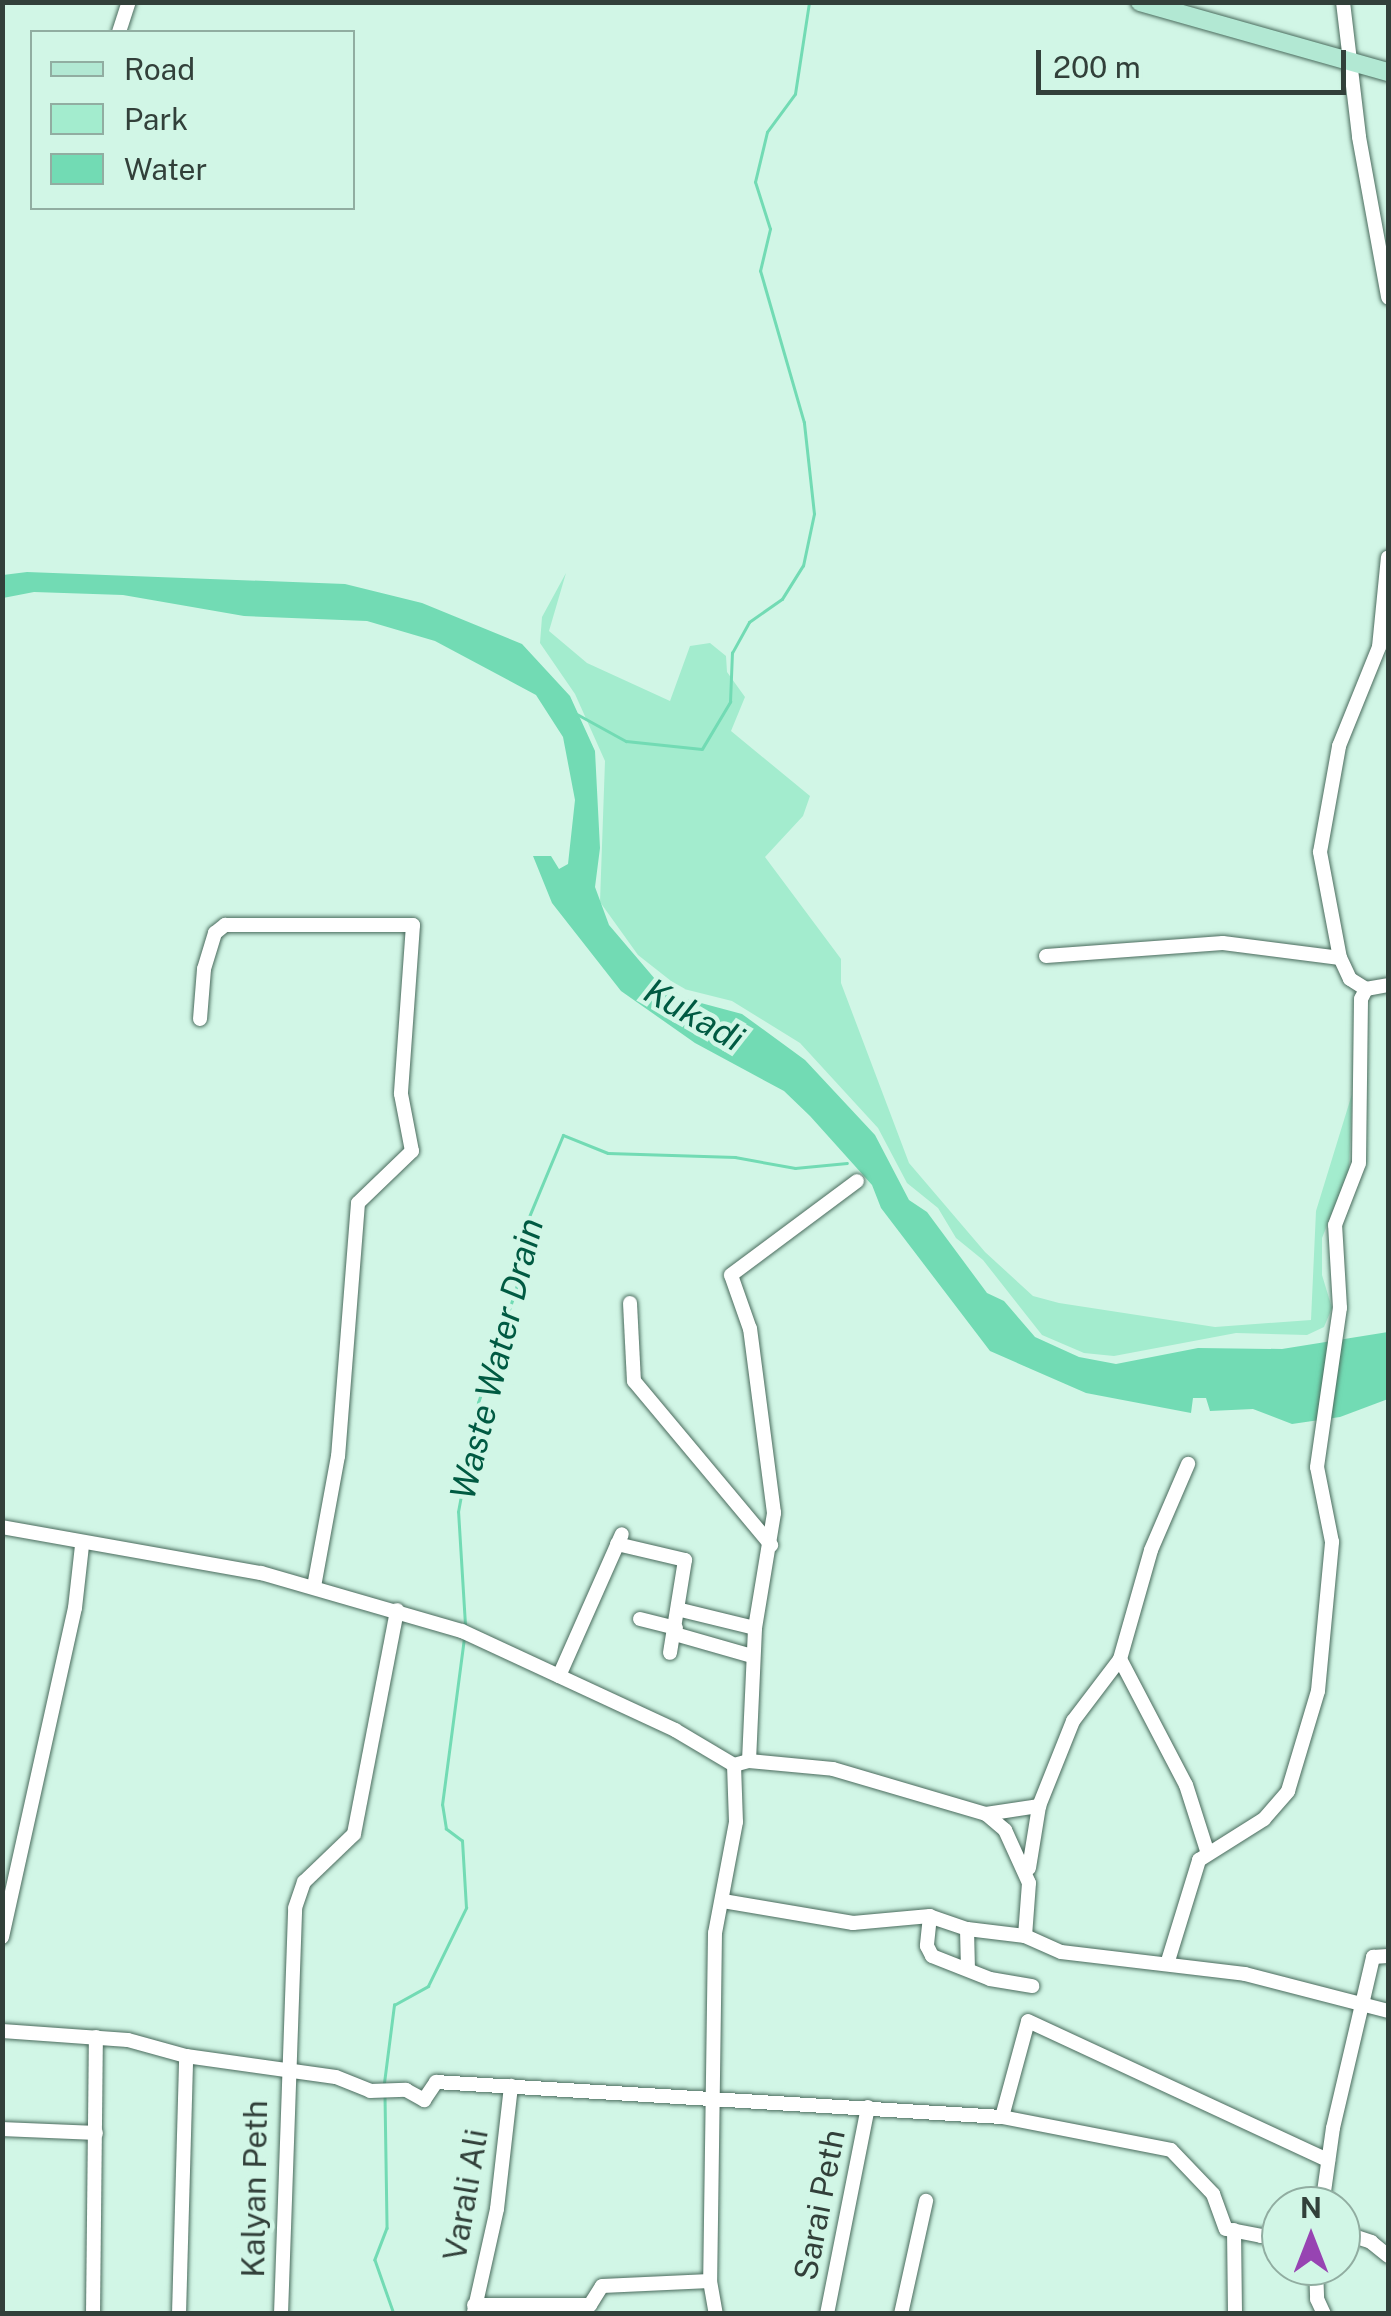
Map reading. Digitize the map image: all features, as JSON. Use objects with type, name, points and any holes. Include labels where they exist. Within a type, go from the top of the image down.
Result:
[{"type":"main road","points":[[1140,2],[1383,71]]},
{"type":"street","points":[[119,30],[129,2]]},
{"type":"street","points":[[1343,2],[1358,137],[1388,297]]},
{"type":"street","points":[[1388,557],[1379,647],[1339,746],[1322,826],[1322,887],[1340,958],[1350,979],[1366,989],[1388,985]]},
{"type":"street","points":[[200,1020],[204,969],[215,933],[224,925],[413,925],[401,1094],[412,1150],[358,1203],[340,1441],[314,1586]]},
{"type":"street","points":[[1046,956],[1224,942],[1340,958]]},
{"type":"street","points":[[1168,1961],[1187,1884],[1207,1850],[1279,1806],[1315,1703],[1332,1542],[1316,1467],[1325,1440],[1340,1308],[1335,1225],[1359,1163],[1358,1047],[1366,989]]},
{"type":"street","points":[[716,2314],[710,2281],[715,1933],[736,1822],[755,1628],[771,1545],[770,1464],[750,1329],[731,1275],[857,1181]]},
{"type":"street","points":[[630,1303],[634,1381],[771,1545]]},
{"type":"street","points":[[1025,1936],[1039,1806],[1073,1721],[1120,1658],[1151,1550],[1188,1464]]},
{"type":"street","points":[[2,1527],[82,1546],[314,1586],[397,1610],[462,1631],[742,1763],[833,1769],[986,1814],[1039,1806]]},
{"type":"street","points":[[559,1676],[620,1539],[659,1556],[682,1555],[681,1610],[670,1653]]},
{"type":"street","points":[[2,1938],[75,1608],[82,1546]]},
{"type":"street","name":"Kalyan Peth","points":[[280,2314],[284,2066],[298,1891],[354,1834],[397,1610]]},
{"type":"street","points":[[681,1610],[755,1628]]},
{"type":"street","points":[[640,1619],[752,1656]]},
{"type":"street","points":[[1120,1658],[1186,1786],[1207,1850]]},
{"type":"street","points":[[986,1814],[1012,1842],[1029,1883]]},
{"type":"street","points":[[723,1901],[854,1923],[930,1916],[967,1930],[1025,1936],[1061,1952],[1168,1961],[1388,2012]]},
{"type":"street","points":[[930,1916],[928,1952],[968,1969],[1032,1986]]},
{"type":"street","points":[[967,1930],[968,1969]]},
{"type":"street","points":[[1325,2186],[1373,1958],[1388,1956]]},
{"type":"street","points":[[1002,2117],[1028,2021],[1328,2160]]},
{"type":"street","points":[[2,2031],[96,2036],[157,2045],[186,2056],[284,2066],[370,2091],[406,2090],[424,2100],[436,2082],[1002,2117],[1171,2150],[1213,2194],[1222,2224],[1234,2230],[1261,2231]]},
{"type":"street","points":[[93,2314],[96,2036]]},
{"type":"street","points":[[179,2314],[186,2056]]},
{"type":"street","name":"Varali Ali","points":[[474,2309],[497,2208],[510,2086]]},
{"type":"street","name":"Sarai Peth","points":[[827,2314],[868,2107]]},
{"type":"street","points":[[2,2129],[96,2133]]},
{"type":"street","points":[[901,2314],[926,2201]]},
{"type":"street","points":[[1234,2230],[1235,2314]]},
{"type":"street","points":[[1361,2239],[1388,2256]]},
{"type":"street","points":[[474,2309],[590,2309],[602,2286],[710,2281]]},
{"type":"street","points":[[1316,2286],[1316,2299],[1324,2314]]},
{"type":"green space","points":[[566,573],[549,631],[587,663],[670,701],[690,646],[710,643],[726,656],[727,672],[745,697],[731,731],[810,796],[803,816],[765,857],[841,959],[841,983],[909,1163],[985,1252],[1033,1296],[1059,1303],[1215,1327],[1311,1320],[1316,1211],[1352,1094],[1349,1170],[1322,1238],[1322,1275],[1332,1308],[1324,1327],[1307,1335],[1236,1333],[1114,1356],[1084,1353],[1042,1335],[983,1260],[956,1238],[938,1208],[907,1183],[878,1128],[800,1043],[732,1001],[680,988],[638,955],[600,902],[605,761],[575,694],[540,643],[542,617]]},
{"type":"water","name":"Kukadi","points":[[27,572],[345,584],[422,603],[522,644],[570,696],[595,751],[600,848],[595,887],[609,925],[655,979],[686,999],[742,1014],[805,1060],[875,1135],[909,1200],[927,1212],[987,1293],[1004,1301],[1035,1337],[1079,1357],[1116,1364],[1198,1348],[1282,1349],[1388,1332],[1388,1399],[1340,1417],[1292,1424],[1253,1409],[1210,1411],[1206,1398],[1193,1398],[1191,1413],[1086,1393],[990,1351],[881,1208],[872,1185],[810,1116],[784,1091],[695,1043],[621,991],[552,903],[533,856],[551,856],[559,869],[568,864],[575,800],[563,737],[536,695],[435,641],[367,621],[244,616],[123,595],[34,592],[3,598],[3,575]]},
{"type":"waterway","points":[[577,714],[626,741],[702,749],[730,702],[732,653],[749,622],[782,599],[803,566],[814,514],[804,423],[760,271],[770,229],[755,182],[767,132],[795,94],[809,2]]},
{"type":"waterway","name":"Waste Water Drain","points":[[465,1625],[458,1512],[478,1403],[516,1289],[526,1224],[563,1135],[608,1153],[735,1157],[795,1168],[847,1163]]},
{"type":"waterway","name":"Waste Water Drain","points":[[384,2083],[394,2005],[428,1986],[466,1908],[462,1841],[446,1829],[442,1805],[464,1638]]},
{"type":"waterway","name":"Waste Water Drain","points":[[385,2096],[387,2228],[375,2260],[394,2314]]}]
